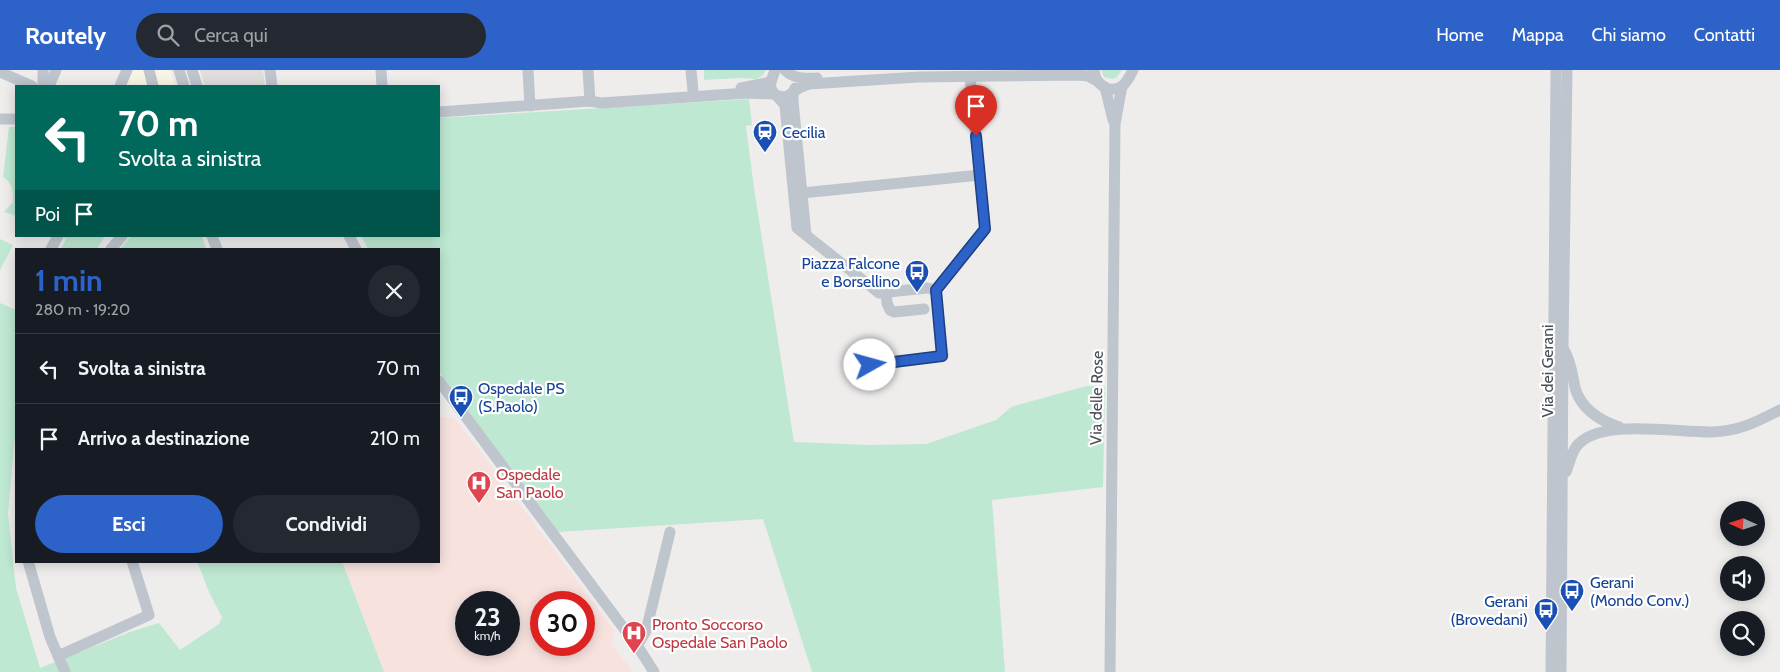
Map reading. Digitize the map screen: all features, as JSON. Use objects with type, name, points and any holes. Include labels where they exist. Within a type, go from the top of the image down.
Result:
[{"type":"street","points":[[43,70],[43,85]]},
{"type":"street","points":[[49,85],[56,70]]},
{"type":"street","points":[[120,85],[127,70]]},
{"type":"street","points":[[148,70],[153,85]]},
{"type":"street","points":[[179,70],[184,85]]},
{"type":"street","points":[[192,70],[197,85]]},
{"type":"street","points":[[270,70],[272,85]]},
{"type":"street","points":[[381,70],[382,85]]},
{"type":"street","points":[[528,70],[530,106]]},
{"type":"street","points":[[588,70],[590,101]]},
{"type":"street","points":[[692,70],[693,91]]},
{"type":"street","points":[[590,101],[601,97],[747,88],[780,73],[788,73],[805,78],[852,72],[1079,75],[1099,80],[1114,89],[1122,86],[1133,70]]},
{"type":"street","name":"Via dei Gerani","points":[[1551,672],[1556,70]]},
{"type":"street","name":"Via dei Gerani","points":[[1561,672],[1567,70]]},
{"type":"street","points":[[0,72],[30,85]]},
{"type":"street","points":[[788,73],[795,82],[793,93],[806,235]]},
{"type":"street","points":[[440,112],[590,101],[601,103],[747,93],[786,97],[809,84],[967,73]]},
{"type":"street","points":[[859,366],[942,356],[936,290],[985,229],[967,73]]},
{"type":"street","points":[[773,77],[772,90],[785,106],[797,228],[879,293],[927,288],[936,290]]},
{"type":"street","name":"Via delle Rose","points":[[1099,80],[1114,124]]},
{"type":"street","name":"Via delle Rose","points":[[1110,672],[1114,124],[1122,86]]},
{"type":"street","points":[[0,119],[15,119]]},
{"type":"street","points":[[802,193],[980,175]]},
{"type":"street","points":[[112,248],[121,237]]},
{"type":"street","points":[[886,292],[887,303],[890,310],[894,312],[924,309]]},
{"type":"street","points":[[1563,346],[1570,361],[1577,392],[1588,410],[1608,423],[1628,429]]},
{"type":"street","points":[[440,383],[637,646],[654,672]]},
{"type":"street","points":[[1563,479],[1575,448],[1587,437],[1608,430],[1712,432],[1741,428],[1780,410]]},
{"type":"street","points":[[637,646],[646,631],[670,532]]},
{"type":"street","points":[[29,563],[50,637],[65,672]]},
{"type":"street","points":[[58,656],[149,615],[133,563]]},
{"type":"shaded area","points":[[125,70],[170,70],[175,85],[119,85]]},
{"type":"shaded area","points":[[200,70],[263,70],[265,85],[205,85]]},
{"type":"shaded area","name":"Ospedale San Paolo","points":[[440,416],[454,418],[585,591],[530,591],[530,656],[595,656],[595,605],[614,630],[611,644],[633,672],[384,672],[343,563],[440,563]]},
{"type":"green space","points":[[704,70],[766,70],[762,76],[756,79],[704,80]]},
{"type":"green space","points":[[1101,70],[1122,70],[1113,79],[1104,77]]},
{"type":"green space","points":[[749,99],[752,125],[746,126],[754,188],[794,442],[868,445],[926,444],[996,420],[1011,407],[1086,386],[1105,387],[1103,487],[992,500],[1005,672],[812,672],[763,519],[557,532],[440,373],[440,248],[367,248],[362,237],[440,237],[440,118]]},
{"type":"green space","points":[[9,127],[15,127],[15,216],[4,212],[13,202],[11,185],[3,177]]},
{"type":"green space","points":[[63,237],[104,237],[98,248],[62,248],[66,239]]},
{"type":"green space","points":[[130,237],[202,237],[206,248],[121,248]]},
{"type":"green space","points":[[0,239],[13,245],[0,270]]},
{"type":"green space","points":[[0,303],[15,310],[15,434],[8,514],[16,588],[40,668],[130,632],[159,623],[180,650],[219,624],[222,617],[209,592],[198,563],[343,563],[384,672],[0,672]]},
{"type":"place","name":"Cecilia","points":[[765,153]]},
{"type":"place","name":"Piazza Falcone e Borsellino","points":[[917,293]]},
{"type":"place","name":"Ospedale PS (S.Paolo)","points":[[461,418]]},
{"type":"place","name":"Ospedale San Paolo","points":[[479,504]]},
{"type":"place","name":"Gerani (Mondo Conv.)","points":[[1572,612]]},
{"type":"place","name":"Gerani (Brovedani)","points":[[1546,631]]},
{"type":"place","name":"Pronto Soccorso Ospedale San Paolo","points":[[634,654]]},
{"type":"route","points":[[870,365],[942,356],[936,290],[985,229],[976,136]]}]
